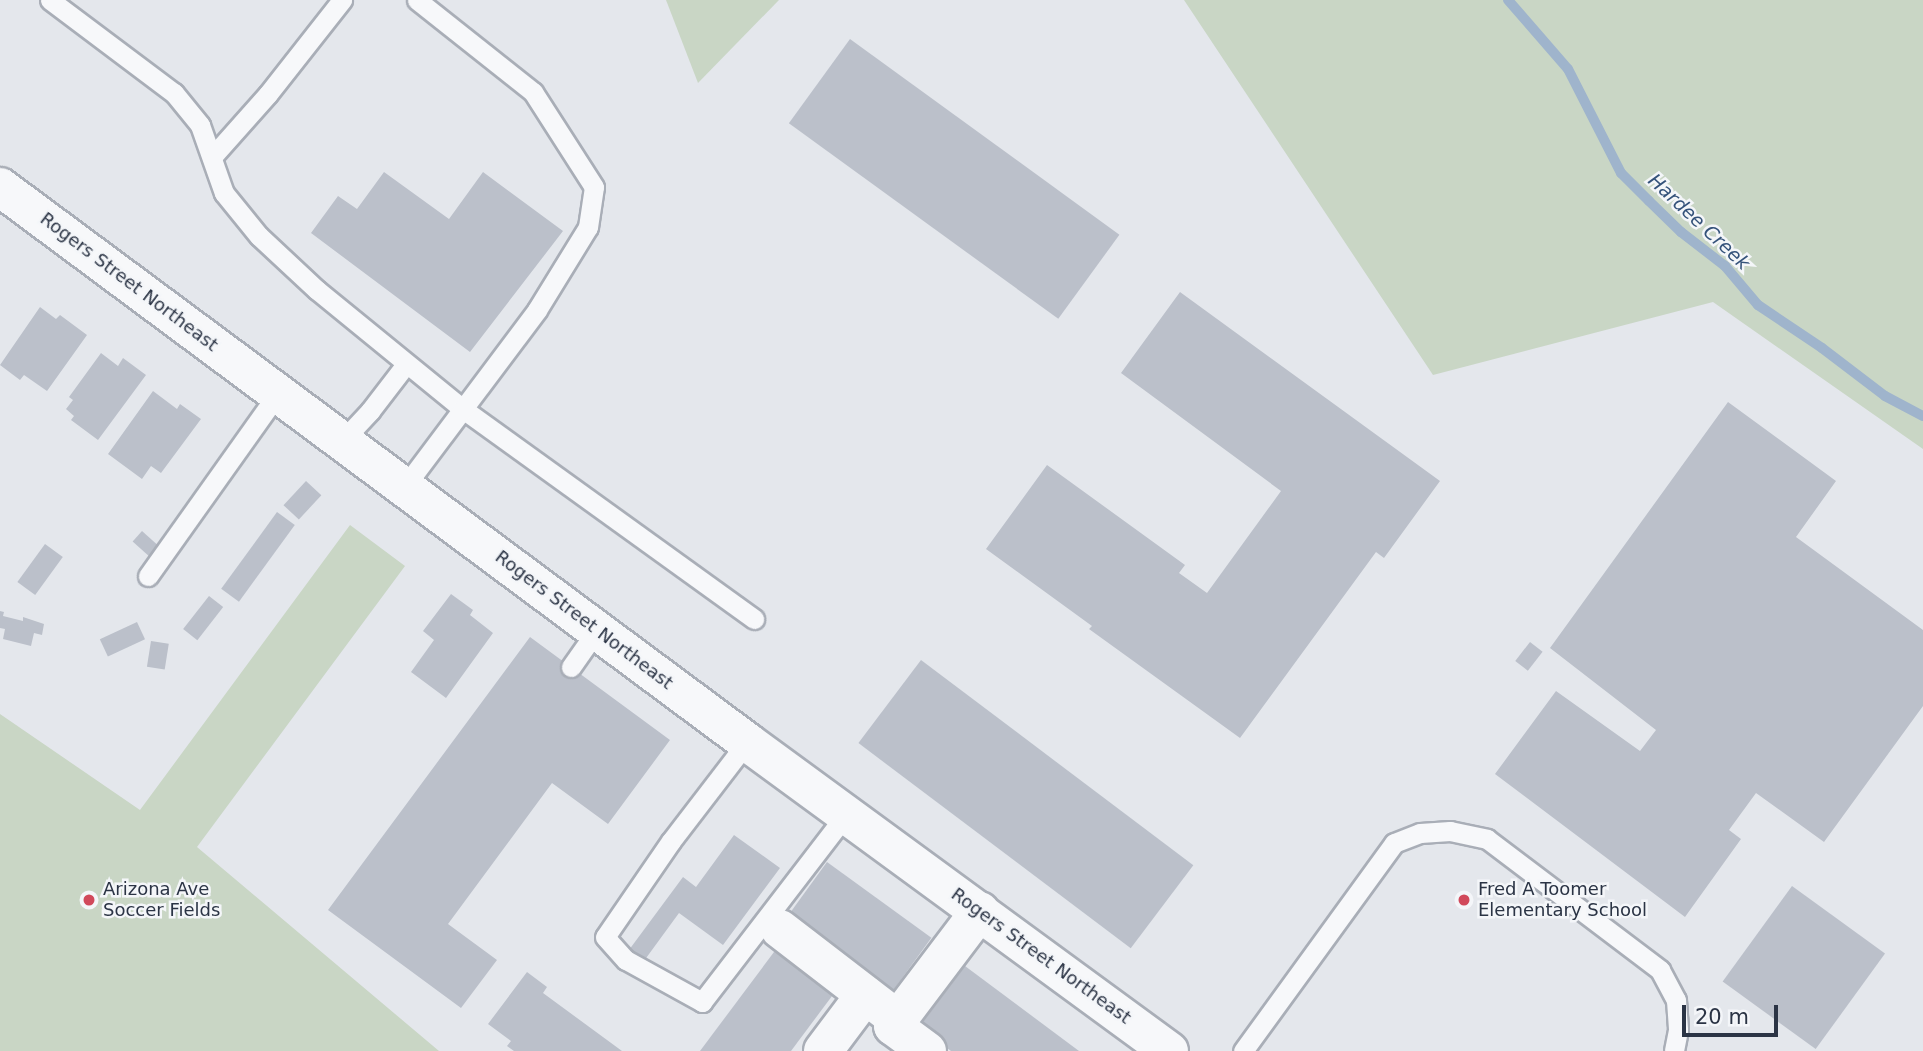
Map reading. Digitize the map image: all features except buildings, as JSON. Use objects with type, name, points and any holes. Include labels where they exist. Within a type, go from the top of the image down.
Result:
[{"type":"street","name":"Rogers Street Northeast","points":[[0,187],[747,742],[1169,1051]]},
{"type":"street","points":[[927,1051],[893,1026],[980,911]]},
{"type":"street","points":[[780,929],[898,1020]]},
{"type":"street","points":[[823,1051],[865,995]]},
{"type":"lane","points":[[51,0],[174,93],[200,125],[224,193],[259,236],[317,290],[463,409],[754,619]]},
{"type":"lane","points":[[212,157],[268,94],[342,0]]},
{"type":"lane","points":[[405,486],[537,310],[588,227],[594,187],[533,92],[417,0]]},
{"type":"lane","points":[[343,440],[370,411],[406,364]]},
{"type":"lane","points":[[148,576],[278,393]]},
{"type":"lane","points":[[571,667],[597,630]]},
{"type":"lane","points":[[747,742],[671,841],[605,937],[626,960],[643,972],[702,1002],[847,813]]},
{"type":"lane","points":[[1243,1051],[1394,843],[1420,833],[1450,831],[1486,839],[1660,970],[1676,1000],[1678,1030],[1674,1051]]},
{"type":"green space","points":[[666,0],[779,0],[698,83]]},
{"type":"green space","points":[[1184,0],[1923,0],[1923,449],[1713,302],[1433,375]]},
{"type":"green space","points":[[350,525],[405,566],[197,847],[439,1051],[0,1051],[0,714],[140,810]]},
{"type":"waterway","name":"Hardee Creek","points":[[1508,0],[1568,69],[1621,173],[1681,232],[1725,266],[1758,305],[1822,348],[1885,396],[1923,416]]},
{"type":"place","name":"Arizona Ave Soccer Fields","points":[[89,900]]},
{"type":"place","name":"Fred A Toomer Elementary School","points":[[1464,900]]}]
